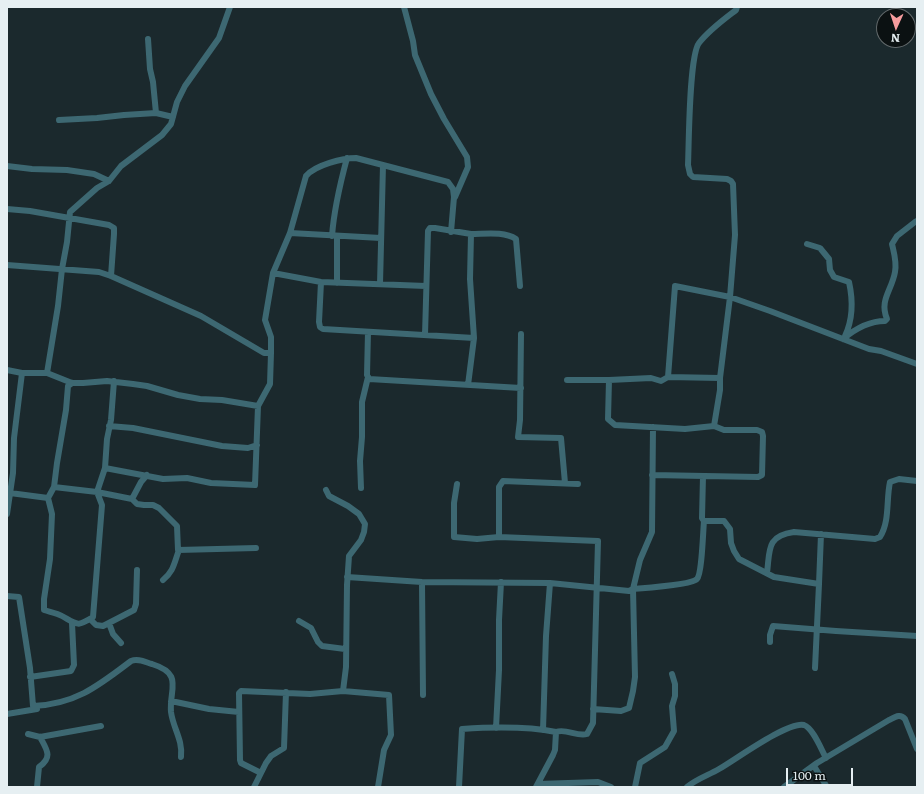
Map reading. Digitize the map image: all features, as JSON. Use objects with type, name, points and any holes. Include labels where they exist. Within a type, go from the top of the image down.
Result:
[{"type":"street","points":[[47,373],[58,306],[70,212],[97,188],[109,181],[121,166],[162,135],[171,124],[177,102],[185,86],[219,38],[230,7]]},
{"type":"street","points":[[404,7],[416,55],[431,94],[444,120],[467,157],[468,167],[454,197]]},
{"type":"street","points":[[714,426],[720,390],[735,235],[733,184],[727,179],[694,177],[690,174],[688,165],[692,80],[698,44],[717,25],[736,10],[737,7]]},
{"type":"street","points":[[148,39],[150,69],[153,82],[156,113]]},
{"type":"street","points":[[59,120],[156,113],[173,117]]},
{"type":"street","points":[[105,468],[163,479],[187,478],[211,483],[256,485],[258,406],[270,384],[271,336],[265,320],[273,274],[290,233],[306,176],[309,172],[347,158],[356,158],[448,182],[453,189],[454,197],[451,232]]},
{"type":"street","points":[[337,283],[334,216],[337,196],[347,158]]},
{"type":"street","points":[[380,284],[383,165]]},
{"type":"street","points":[[7,166],[32,170],[68,170],[94,174],[109,181]]},
{"type":"street","points":[[7,210],[30,211],[109,225],[114,228],[111,276]]},
{"type":"street","points":[[843,339],[854,330],[868,324],[885,321],[887,319],[883,306],[895,271],[896,258],[892,244],[897,236],[917,221]]},
{"type":"street","points":[[425,335],[428,231],[430,228],[471,234],[511,236],[516,239],[520,286]]},
{"type":"street","points":[[290,233],[381,238]]},
{"type":"street","points":[[468,385],[474,338],[470,279],[471,234]]},
{"type":"street","points":[[807,244],[820,248],[829,259],[830,270],[834,277],[849,282],[851,288],[852,311],[849,327],[843,339]]},
{"type":"street","points":[[7,265],[99,272],[201,316],[264,353],[271,353]]},
{"type":"street","points":[[273,274],[321,282],[426,286]]},
{"type":"street","points":[[321,282],[320,327],[323,329],[474,338]]},
{"type":"street","points":[[668,377],[675,286],[730,297],[869,349],[881,351],[917,364]]},
{"type":"street","points":[[360,488],[362,402],[368,377],[368,332]]},
{"type":"street","points":[[522,334],[518,437],[561,438],[565,482]]},
{"type":"street","points":[[7,370],[22,373],[47,373],[72,383],[107,380],[114,381],[147,386],[178,395],[200,399],[222,400],[258,406]]},
{"type":"street","points":[[7,514],[13,474],[14,438],[22,373]]},
{"type":"street","points":[[368,377],[371,379],[521,388]]},
{"type":"street","points":[[567,380],[651,378],[661,381],[668,377],[720,378]]},
{"type":"street","points":[[608,380],[608,419],[615,426],[685,429],[714,426],[724,430],[757,430],[762,432],[762,475],[758,477],[652,475]]},
{"type":"street","points":[[72,383],[68,386],[66,410],[54,487],[48,498],[52,514],[50,559],[44,599],[44,610],[57,614],[72,623],[82,623],[94,617],[95,586],[102,505],[97,492],[105,468],[114,381]]},
{"type":"street","points":[[109,426],[133,428],[222,446],[248,448],[257,445]]},
{"type":"street","points":[[593,709],[621,711],[629,708],[633,691],[635,678],[633,589],[640,560],[652,532],[653,427]]},
{"type":"street","points":[[132,500],[141,482],[147,475]]},
{"type":"street","points":[[347,577],[422,582],[550,583],[629,591],[633,589],[686,583],[698,578],[701,568],[704,521],[702,518],[703,476]]},
{"type":"street","points":[[767,573],[770,548],[774,539],[782,534],[794,532],[875,539],[880,537],[887,516],[887,494],[890,482],[899,479],[917,481]]},
{"type":"street","points":[[499,537],[499,487],[503,481],[565,482],[578,484]]},
{"type":"street","points":[[457,484],[454,503],[454,537],[499,537],[598,541],[593,723],[591,730],[588,734],[583,736],[563,731],[556,732],[496,728],[462,729],[459,787]]},
{"type":"street","points":[[54,487],[97,492],[132,500],[137,504],[153,505],[159,508],[177,526],[179,550],[170,575],[163,580]]},
{"type":"street","points":[[326,490],[329,496],[348,506],[359,514],[365,524],[361,540],[349,556],[345,649],[346,667],[343,692]]},
{"type":"street","points":[[10,493],[48,498]]},
{"type":"street","points":[[704,521],[724,521],[730,529],[731,543],[739,559],[774,577],[819,584]]},
{"type":"street","points":[[815,668],[822,534]]},
{"type":"street","points":[[179,550],[256,548]]},
{"type":"street","points":[[90,619],[96,625],[103,626],[134,610],[136,604],[137,570]]},
{"type":"street","points":[[422,582],[423,695]]},
{"type":"street","points":[[496,728],[501,582]]},
{"type":"street","points":[[543,730],[546,636],[550,583]]},
{"type":"street","points":[[7,596],[19,597],[33,706],[50,705],[78,697],[103,683],[131,661],[136,659],[164,667],[170,674],[174,685],[171,701],[171,713],[182,748],[182,757]]},
{"type":"street","points":[[299,621],[311,628],[318,642],[322,646],[345,649]]},
{"type":"street","points":[[30,677],[71,671],[74,665],[72,623]]},
{"type":"street","points":[[109,623],[113,634],[121,643]]},
{"type":"street","points":[[770,642],[770,635],[773,626],[917,636]]},
{"type":"street","points":[[635,787],[640,763],[664,747],[674,732],[672,706],[675,696],[675,684],[672,674]]},
{"type":"street","points":[[261,773],[241,763],[239,694],[241,691],[310,694],[343,692],[389,695],[391,735],[384,750],[378,787]]},
{"type":"street","points":[[254,787],[271,756],[284,748],[286,692]]},
{"type":"street","points":[[171,701],[209,709],[239,712]]},
{"type":"street","points":[[7,714],[31,709],[44,709]]},
{"type":"street","points":[[784,787],[826,758],[898,715],[903,716],[905,719],[917,749]]},
{"type":"street","points":[[687,787],[720,769],[768,738],[788,728],[801,725],[805,725],[811,730],[826,758]]},
{"type":"street","points":[[28,734],[40,737],[101,726]]},
{"type":"street","points":[[537,786],[555,750],[556,732]]},
{"type":"street","points":[[37,787],[38,767],[45,762],[47,758],[47,750],[40,737]]},
{"type":"street","points":[[814,766],[827,787]]},
{"type":"street","points":[[537,786],[598,782],[612,787]]}]
